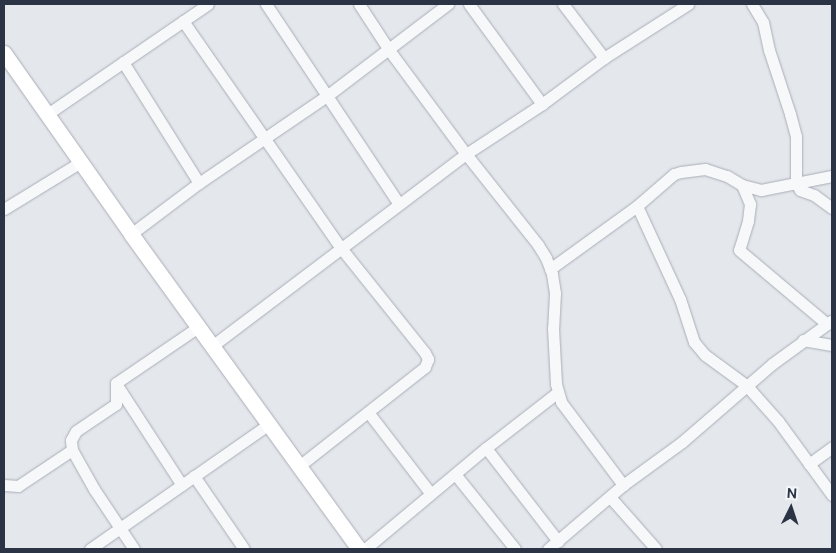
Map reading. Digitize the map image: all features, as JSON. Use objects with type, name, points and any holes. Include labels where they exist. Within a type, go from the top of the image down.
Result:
[{"type":"street","points":[[46,115],[208,4]]},
{"type":"street","points":[[266,4],[399,204]]},
{"type":"street","points":[[359,4],[466,154],[538,245],[550,269],[555,293],[553,328],[558,392],[561,402],[623,485]]},
{"type":"street","points":[[131,234],[199,183],[328,95],[390,50],[448,4]]},
{"type":"street","points":[[469,4],[542,104]]},
{"type":"street","points":[[563,4],[604,58]]},
{"type":"street","points":[[212,346],[466,154],[542,104],[604,58],[688,4]]},
{"type":"street","points":[[752,4],[763,22],[769,50],[796,137],[796,183],[800,190],[814,196],[832,208]]},
{"type":"street","points":[[183,21],[263,139],[341,248],[426,353],[428,359],[425,367],[298,466]]},
{"type":"street","points":[[4,53],[131,234],[359,549]]},
{"type":"street","points":[[123,62],[199,183]]},
{"type":"street","points":[[4,209],[80,162]]},
{"type":"street","points":[[550,269],[637,206],[674,174],[704,169],[727,176],[742,185],[761,190],[832,176]]},
{"type":"street","points":[[548,549],[623,485],[682,442],[746,385],[803,340],[830,322],[739,250],[748,221],[750,204],[742,185]]},
{"type":"street","points":[[637,206],[680,299],[694,342],[705,355],[746,385],[778,421],[832,495]]},
{"type":"street","points":[[116,383],[198,327]]},
{"type":"street","points":[[803,340],[832,345]]},
{"type":"street","points":[[116,383],[116,404],[76,431],[71,440],[72,450],[94,489],[134,549]]},
{"type":"street","points":[[116,383],[182,485]]},
{"type":"street","points":[[366,549],[486,448],[558,392]]},
{"type":"street","points":[[368,412],[431,494]]},
{"type":"street","points":[[90,549],[268,425]]},
{"type":"street","points":[[809,464],[832,447]]},
{"type":"street","points":[[486,448],[558,541]]},
{"type":"street","points":[[4,485],[18,486],[72,450]]},
{"type":"street","points":[[455,474],[514,549]]},
{"type":"street","points":[[194,476],[244,549]]},
{"type":"street","points":[[610,497],[656,549]]}]
